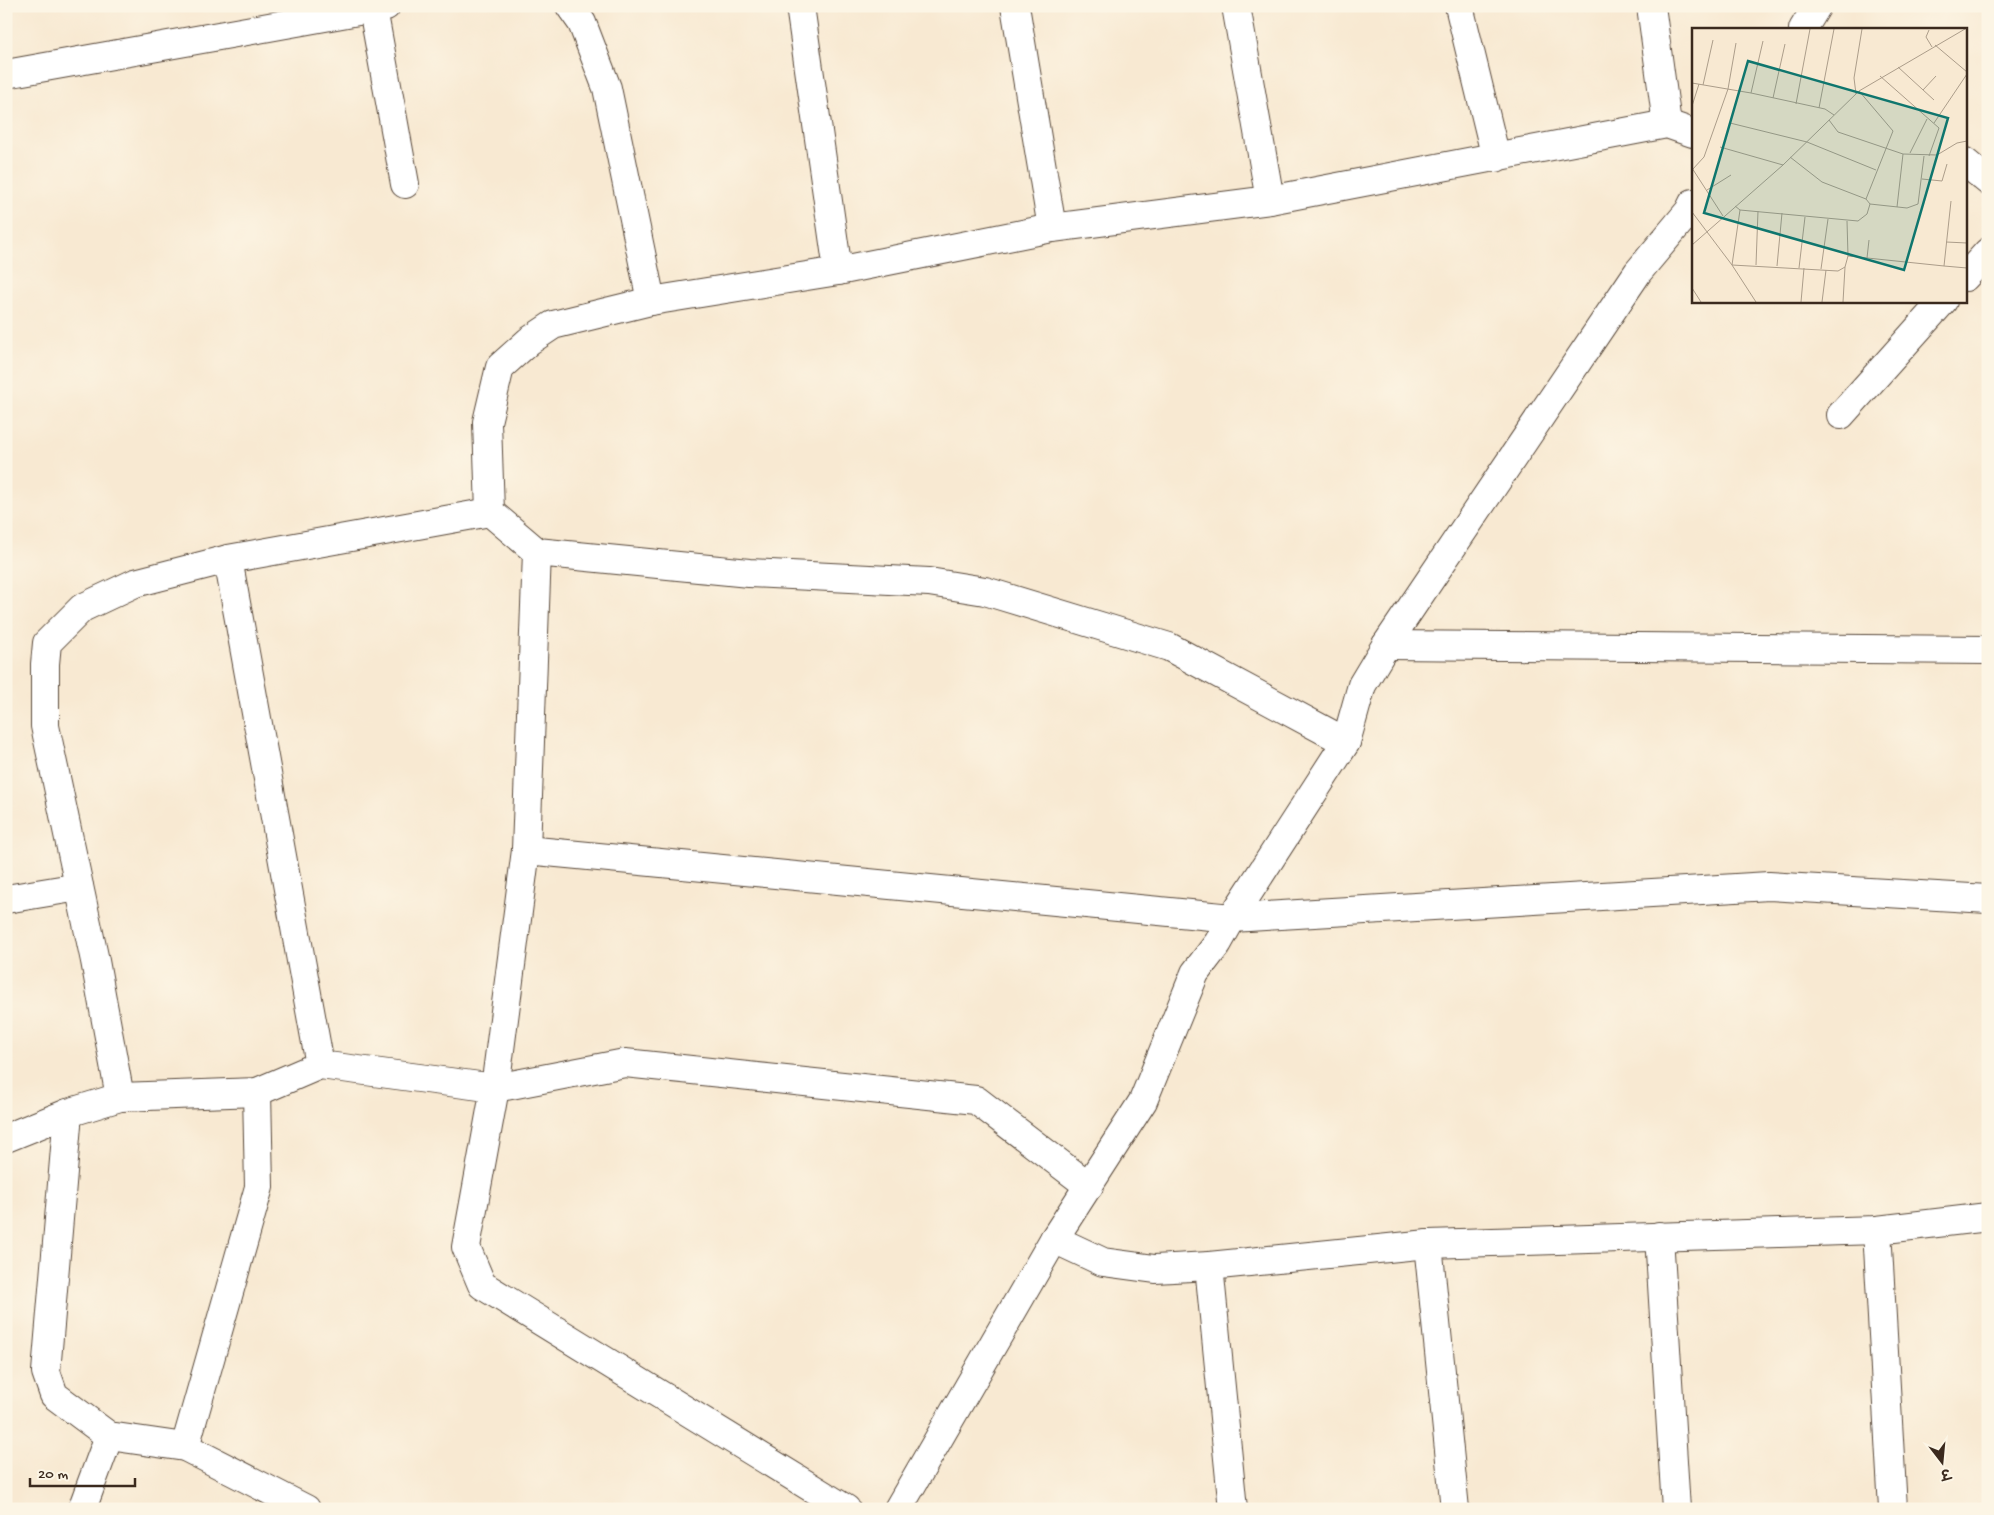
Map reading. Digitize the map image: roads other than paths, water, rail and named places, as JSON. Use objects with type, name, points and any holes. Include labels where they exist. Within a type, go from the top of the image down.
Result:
[{"type":"street","points":[[570,6],[582,23],[607,88],[651,300]]},
{"type":"street","points":[[800,6],[838,271]]},
{"type":"street","points":[[1015,6],[1052,228]]},
{"type":"street","points":[[1236,6],[1270,200]]},
{"type":"street","points":[[1459,6],[1496,158]]},
{"type":"street","points":[[1651,6],[1667,124]]},
{"type":"street","points":[[6,74],[380,7],[405,184]]},
{"type":"street","points":[[1346,742],[1169,646],[985,591],[929,582],[749,573],[537,552],[490,512],[487,422],[500,367],[529,340],[553,325],[651,300],[838,271],[1052,228],[1270,200],[1667,124],[1692,133]]},
{"type":"street","points":[[1966,163],[1988,181]]},
{"type":"street","points":[[906,1504],[1054,1239],[1143,1101],[1194,973],[1218,943],[1232,918],[1346,742],[1362,685],[1386,645],[1638,272],[1692,205]]},
{"type":"street","points":[[1966,276],[1988,252]]},
{"type":"street","points":[[1841,415],[1943,302]]},
{"type":"street","points":[[120,1097],[45,726],[47,643],[82,608],[135,583],[228,559],[490,512]]},
{"type":"street","points":[[537,552],[526,850],[495,1088],[466,1247],[482,1285],[846,1509]]},
{"type":"street","points":[[228,559],[320,1065]]},
{"type":"street","points":[[1386,645],[1988,650]]},
{"type":"street","points":[[526,850],[1232,918],[1769,886],[1988,899]]},
{"type":"street","points":[[6,899],[79,887]]},
{"type":"street","points":[[6,1138],[68,1113],[120,1097],[257,1092],[320,1065],[495,1088],[625,1063],[976,1100],[1089,1186]]},
{"type":"street","points":[[185,1447],[259,1188],[257,1092]]},
{"type":"street","points":[[68,1113],[46,1372],[54,1395],[109,1436],[185,1447],[306,1509]]},
{"type":"street","points":[[1054,1239],[1104,1262],[1154,1269],[1209,1266],[1428,1244],[1877,1230],[1988,1216]]},
{"type":"street","points":[[1877,1230],[1893,1509]]},
{"type":"street","points":[[1659,1236],[1676,1509]]},
{"type":"street","points":[[1428,1244],[1455,1509]]},
{"type":"street","points":[[1209,1266],[1232,1509]]},
{"type":"street","points":[[82,1509],[109,1436]]}]
